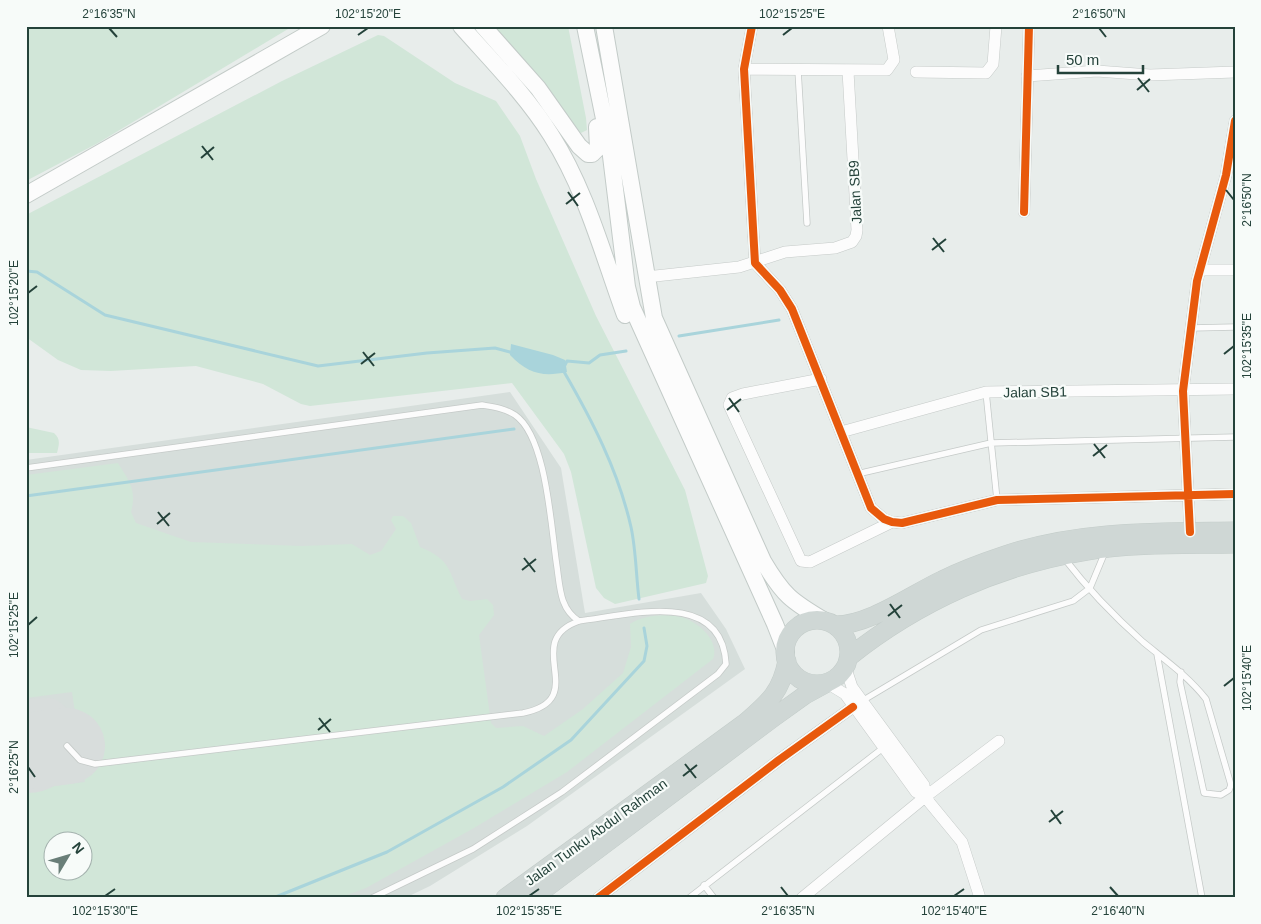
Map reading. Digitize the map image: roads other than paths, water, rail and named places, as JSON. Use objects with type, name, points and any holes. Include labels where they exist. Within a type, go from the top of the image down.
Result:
[{"type":"main road","points":[[26,195],[322,26]]},
{"type":"main road","points":[[461,26],[528,104],[551,135],[582,197],[629,326],[660,392],[699,456]]},
{"type":"main road","points":[[483,26],[538,88],[583,152],[592,154],[598,148],[598,134],[578,26]]},
{"type":"main road","points":[[585,26],[610,148],[627,287],[632,306],[775,624],[791,670],[802,680],[817,685],[827,684],[838,677],[847,661],[886,628],[949,593],[1014,568],[1062,556],[1106,550],[1235,544]]},
{"type":"main road","points":[[604,26],[654,318],[763,561],[776,583],[792,601],[830,623],[846,639],[847,661]]},
{"type":"main road","points":[[786,657],[791,634],[806,622],[857,621],[879,612],[943,579],[978,564],[1016,552],[1076,538],[1114,534],[1235,531]]},
{"type":"main road","name":"Jalan Tunku Abdul Rahman","points":[[505,898],[746,722],[777,692],[783,680],[786,657]]},
{"type":"main road","name":"Jalan Tunku Abdul Rahman","points":[[533,898],[773,718],[805,695],[827,684]]},
{"type":"street","points":[[752,26],[744,69],[755,262],[780,290],[792,309],[871,508],[877,514],[892,522],[902,523],[997,500],[1235,494]]},
{"type":"street","points":[[744,69],[886,70],[894,60],[888,26]]},
{"type":"street","points":[[916,72],[986,73],[993,64],[996,26]]},
{"type":"street","points":[[1024,212],[1029,26]]},
{"type":"street","name":"Jalan SB9","points":[[755,262],[774,254],[845,246],[856,236],[848,71]]},
{"type":"street","points":[[1027,76],[1097,71],[1150,75],[1235,72]]},
{"type":"street","points":[[1190,532],[1183,390],[1200,270],[1230,175],[1235,121]]},
{"type":"street","points":[[646,277],[725,269],[755,262]]},
{"type":"street","points":[[1200,270],[1235,270]]},
{"type":"street","points":[[821,379],[743,394],[732,398],[729,405],[801,560],[810,562],[892,522]]},
{"type":"street","name":"Jalan SB1","points":[[841,432],[986,392],[1235,389]]},
{"type":"street","points":[[847,661],[852,687],[858,704],[883,748],[916,792],[925,797],[962,842],[980,898]]},
{"type":"street","points":[[827,684],[858,704],[924,785],[925,797]]},
{"type":"street","points":[[598,898],[779,760],[858,704]]},
{"type":"street","points":[[802,898],[925,797],[999,741]]},
{"type":"lane","points":[[798,70],[807,223]]},
{"type":"lane","points":[[1191,328],[1235,327]]},
{"type":"lane","points":[[986,392],[997,500]]},
{"type":"lane","points":[[26,468],[482,405],[502,408],[516,416],[527,427],[535,443],[543,467],[560,594],[570,615],[579,621]]},
{"type":"lane","points":[[857,474],[991,443],[1235,437]]},
{"type":"lane","points":[[858,704],[981,630],[1073,601],[1090,588],[1106,550]]},
{"type":"lane","points":[[1062,556],[1121,622],[1157,654],[1181,672],[1206,699],[1231,785],[1229,790],[1221,795],[1204,792],[1180,682],[1181,672]]},
{"type":"lane","points":[[67,746],[80,760],[95,764],[537,710],[554,694],[557,684],[554,640],[561,630],[579,621],[660,612],[689,613],[711,626],[725,650],[726,664],[718,674],[562,792],[473,849],[372,898]]},
{"type":"lane","points":[[1157,654],[1202,898]]},
{"type":"lane","points":[[689,898],[883,748]]},
{"type":"lane","points":[[704,886],[714,898]]},
{"type":"water","points":[[511,344],[565,360],[567,372],[543,374],[530,370],[510,355]]},
{"type":"waterway","points":[[26,271],[37,272],[105,315],[318,366],[427,353],[495,348],[514,355]]},
{"type":"waterway","points":[[679,336],[779,320]]},
{"type":"waterway","points":[[565,365],[567,361],[589,363],[600,355],[626,351]]},
{"type":"waterway","points":[[563,370],[603,446],[626,506],[633,536],[639,599]]},
{"type":"waterway","points":[[26,496],[514,429]]},
{"type":"waterway","points":[[273,898],[387,852],[503,787],[571,740],[644,661],[647,646],[644,628]]}]
